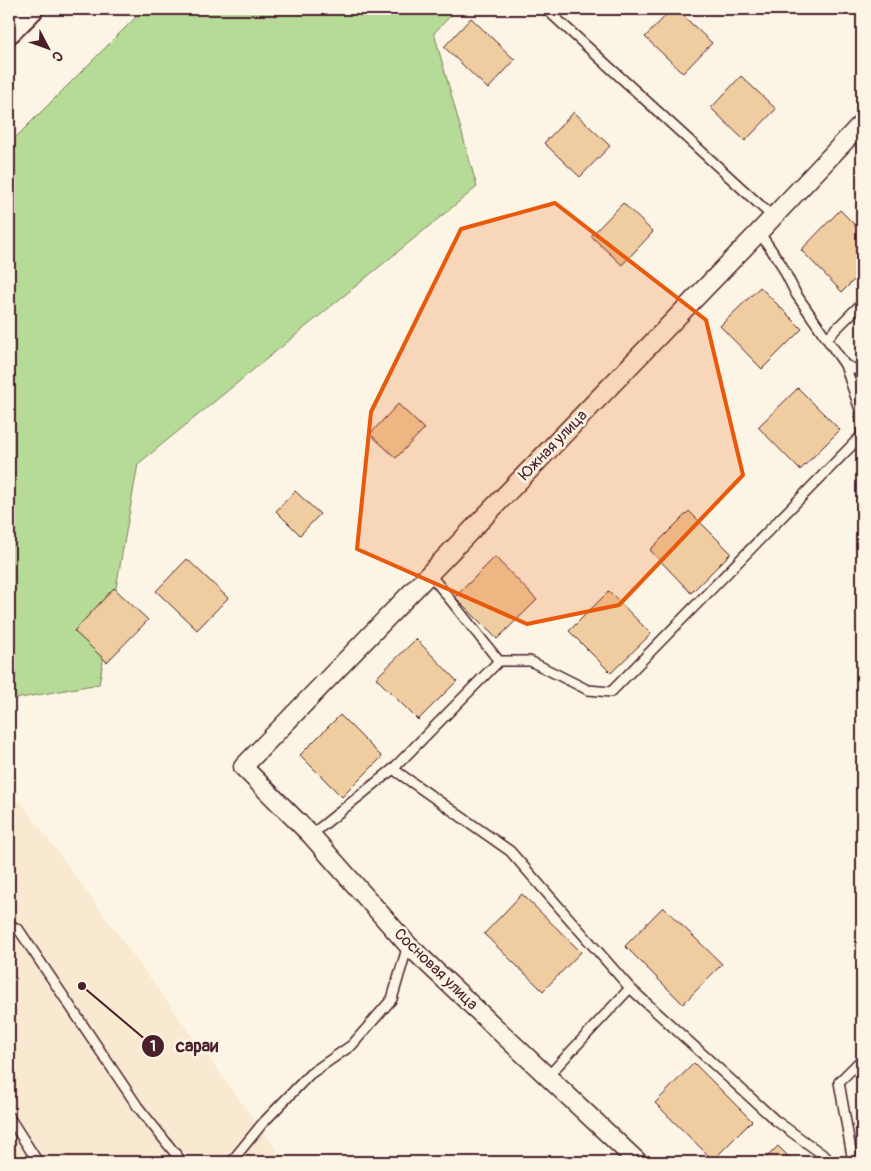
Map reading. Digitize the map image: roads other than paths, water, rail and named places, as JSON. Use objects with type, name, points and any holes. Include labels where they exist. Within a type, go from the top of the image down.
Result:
[{"type":"street","name":"Южная улица","points":[[243,767],[862,123]]},
{"type":"street","name":"Сосновая улица","points":[[243,767],[311,835],[408,945],[638,1162]]},
{"type":"lane","points":[[546,9],[772,217]]},
{"type":"lane","points":[[311,835],[393,769],[498,661],[530,661],[588,690],[611,692],[862,435],[860,410],[846,365],[796,294],[781,264],[759,232]]},
{"type":"lane","points":[[827,338],[862,303]]},
{"type":"lane","points":[[846,365],[862,372]]},
{"type":"lane","points":[[429,573],[498,661]]},
{"type":"lane","points":[[393,769],[510,852],[630,988],[776,1120],[830,1162]]},
{"type":"lane","points":[[9,924],[19,930],[138,1108],[182,1162]]},
{"type":"lane","points":[[231,1162],[262,1124],[310,1074],[352,1045],[392,999],[408,945]]},
{"type":"lane","points":[[548,1076],[630,988]]},
{"type":"lane","points":[[853,1162],[839,1082],[862,1058]]},
{"type":"lane","points":[[9,1117],[38,1162]]},
{"type":"place","name":"сараи","points":[[82,986]]}]
